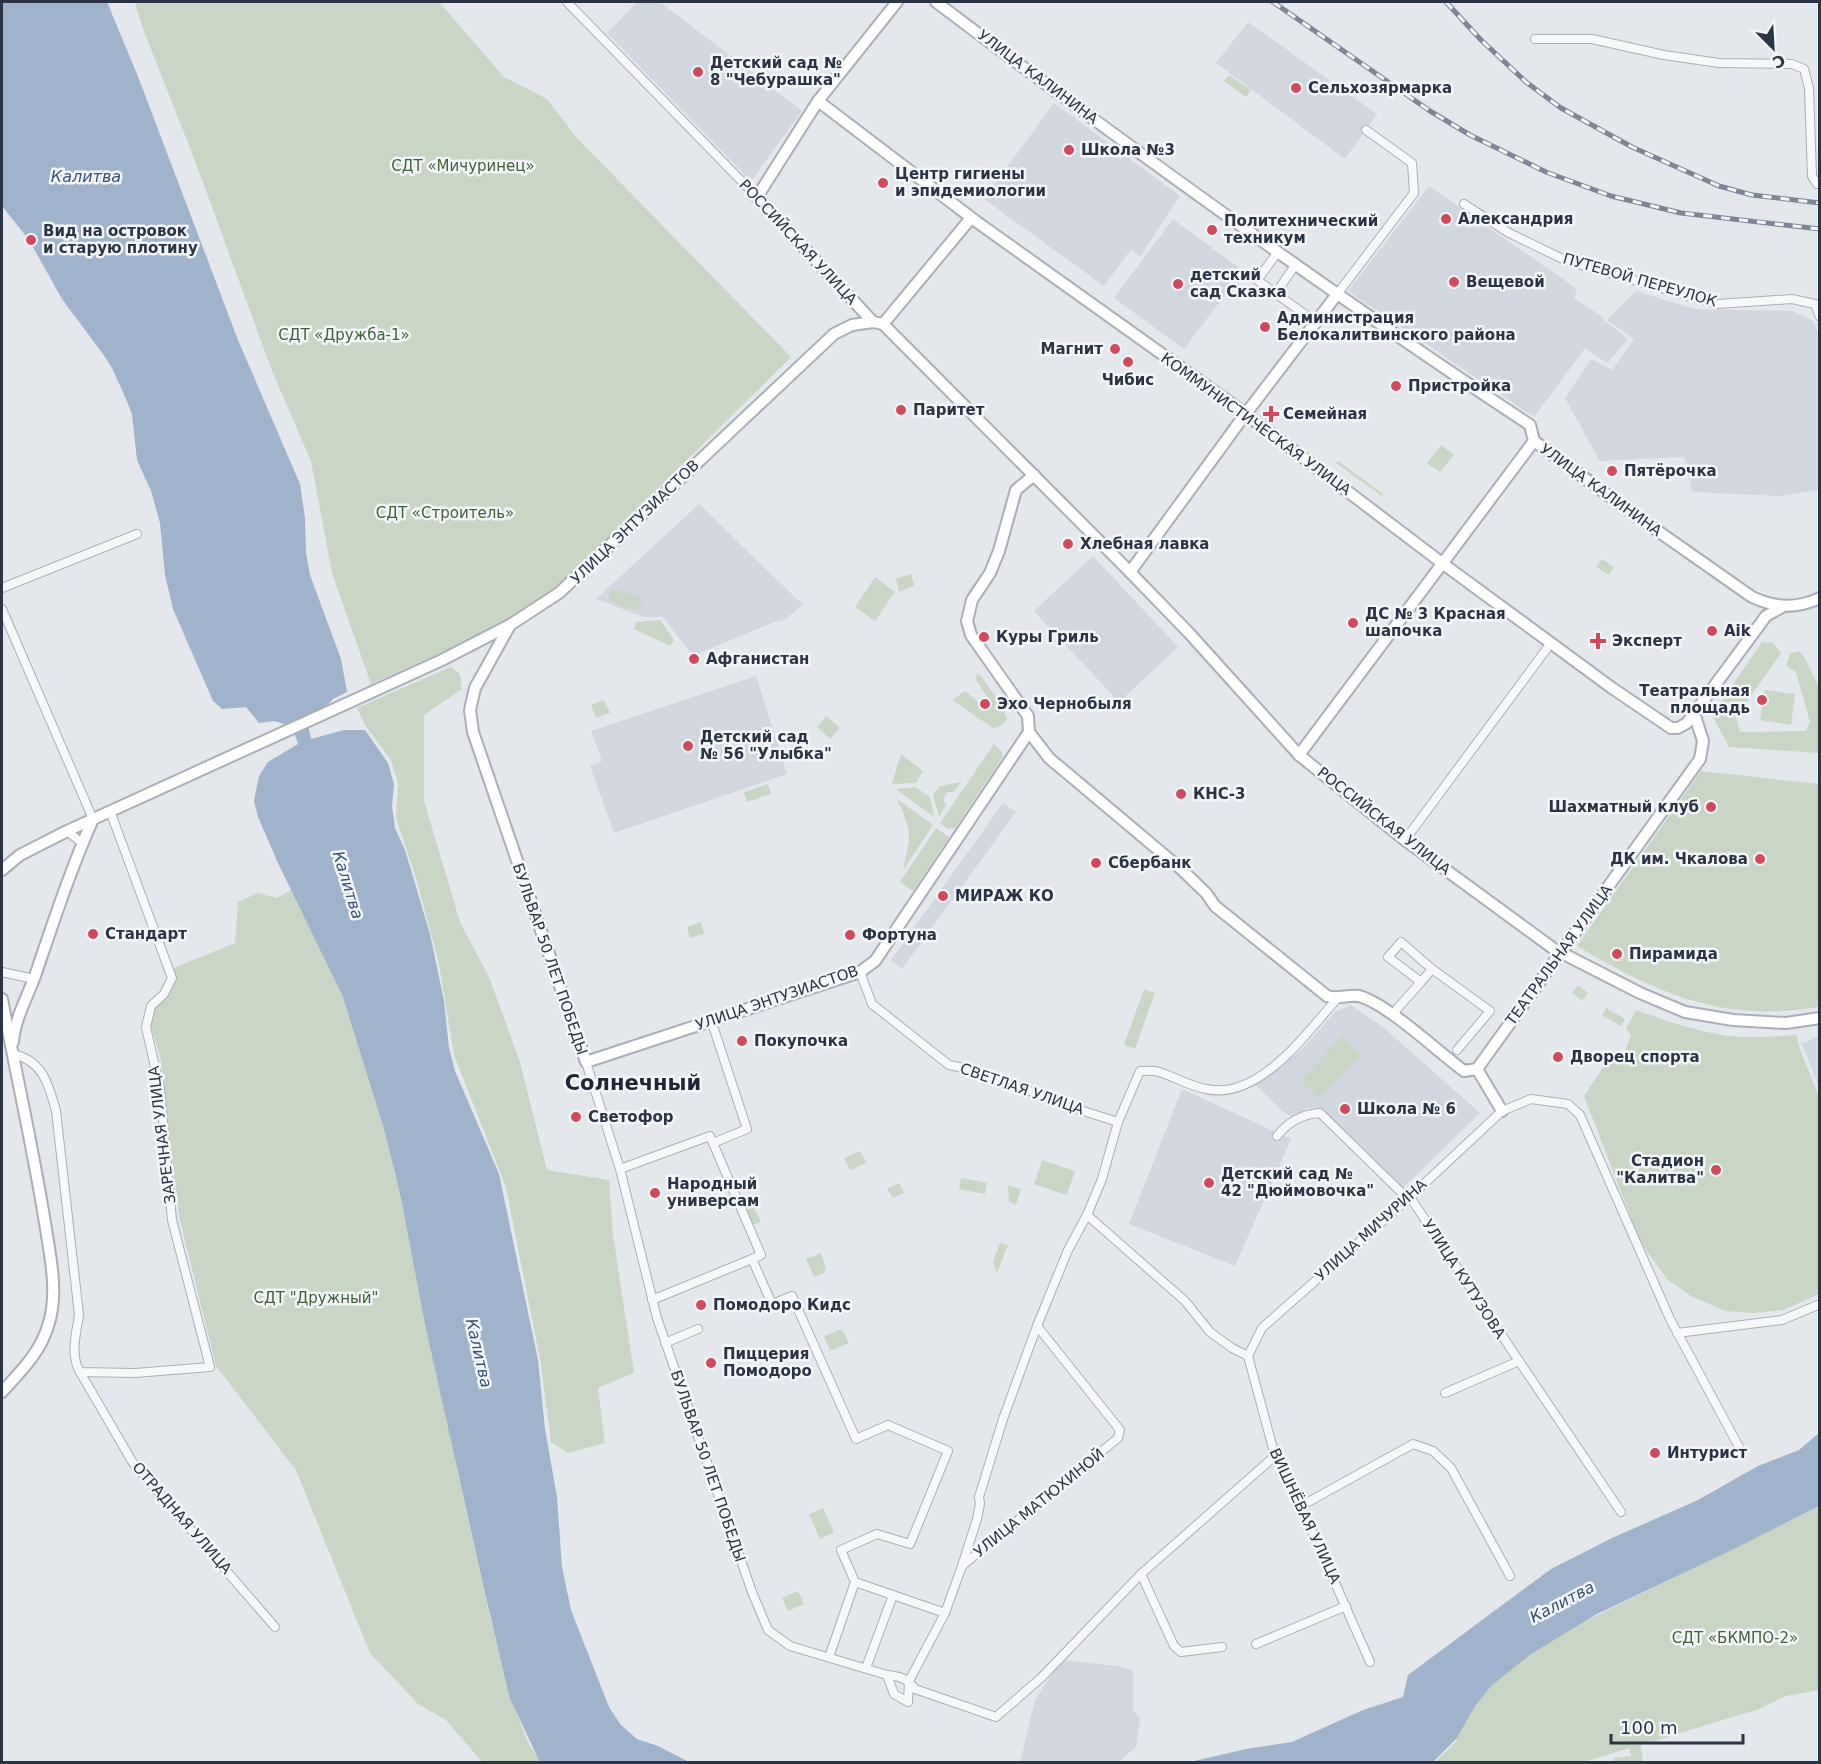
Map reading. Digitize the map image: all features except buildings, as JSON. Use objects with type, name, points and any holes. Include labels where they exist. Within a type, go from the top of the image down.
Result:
[{"type":"street","name":"РОССИЙСКАЯ УЛИЦА","points":[[567,2],[878,323],[1130,572],[1189,633],[1299,755],[1406,840],[1562,953],[1640,993],[1685,1011],[1733,1020],[1786,1023],[1820,1018]]},
{"type":"street","points":[[757,197],[818,101],[897,2]]},
{"type":"street","name":"УЛИЦА КАЛИНИНА","points":[[936,2],[1036,78],[1278,252],[1530,425],[1534,441],[1635,515],[1752,597],[1782,607]]},
{"type":"street","points":[[1535,39],[1592,39],[1664,55],[1719,63],[1792,64],[1804,69],[1809,88],[1812,177],[1817,184],[1820,184]]},
{"type":"street","name":"КОММУНИСТИЧЕСКАЯ УЛИЦА","points":[[818,101],[971,218],[1245,415],[1442,563],[1671,728],[1678,728],[1687,723],[1694,713]]},
{"type":"street","points":[[1130,572],[1245,415],[1414,193],[1412,163],[1366,130]]},
{"type":"street","name":"ПУТЕВОЙ ПЕРЕУЛОК","points":[[1464,204],[1509,233],[1567,261],[1717,304],[1792,299],[1815,304],[1820,317]]},
{"type":"street","points":[[878,323],[971,218]]},
{"type":"street","points":[[1278,252],[1257,280],[1317,323]]},
{"type":"street","points":[[1276,293],[1296,264]]},
{"type":"street","name":"УЛИЦА ЭНТУЗИАСТОВ","points":[[2,870],[20,855],[67,831],[442,660],[510,625],[560,593],[834,334],[852,325],[878,323]]},
{"type":"street","points":[[1299,755],[1534,441]]},
{"type":"street","points":[[1034,475],[1016,490],[999,550],[990,573],[972,600],[967,621],[974,640],[1028,716],[1029,732],[1049,758],[1181,869],[1206,893],[1215,906],[1327,996],[1337,999],[1358,996],[1370,1001],[1395,1017],[1464,1071],[1477,1069],[1502,1111],[1531,1099],[1568,1104],[1580,1115],[1677,1333],[1739,1448]]},
{"type":"street","points":[[2,588],[137,534]]},
{"type":"street","points":[[1694,713],[1766,616],[1782,607],[1804,605],[1820,598]]},
{"type":"street","points":[[2,609],[93,819],[18,1016],[12,1054]]},
{"type":"street","name":"БУЛЬВАР 50 ЛЕТ ПОБЕДЫ","points":[[510,625],[475,688],[470,710],[473,732],[586,1062],[620,1169],[652,1300],[665,1343],[704,1449],[752,1592],[768,1630],[790,1646],[829,1658]]},
{"type":"street","points":[[1406,840],[1551,643]]},
{"type":"street","name":"ТЕАТРАЛЬНАЯ УЛИЦА","points":[[1477,1069],[1700,759],[1703,741],[1694,713]]},
{"type":"street","name":"УЛИЦА ЭНТУЗИАСТОВ","points":[[586,1062],[860,972],[875,961],[1029,732]]},
{"type":"street","name":"ЗАРЕЧНАЯ УЛИЦА","points":[[80,1372],[135,1373],[210,1367],[172,1220],[160,1089],[146,1027],[151,1006],[164,994],[172,978],[110,811]]},
{"type":"street","points":[[67,831],[82,843]]},
{"type":"street","points":[[1420,982],[1388,957],[1401,942],[1432,969],[1490,1011],[1457,1050]]},
{"type":"street","points":[[1395,1017],[1396,1010],[1432,969]]},
{"type":"street","points":[[2,972],[34,979]]},
{"type":"street","name":"СВЕТЛАЯ УЛИЦА","points":[[860,972],[872,1004],[949,1065],[974,1070],[1118,1122]]},
{"type":"street","points":[[2,999],[37,1176],[50,1258],[53,1306],[48,1327],[36,1354],[2,1392]]},
{"type":"street","points":[[887,1676],[894,1694],[908,1702],[909,1681],[945,1613],[974,1532],[980,1504],[979,1497],[1003,1419],[1037,1326],[1068,1250],[1087,1215],[1102,1179],[1118,1122],[1140,1071],[1158,1072],[1207,1090],[1226,1091],[1257,1078],[1285,1057],[1337,999]]},
{"type":"street","points":[[711,1020],[747,1129],[713,1143]]},
{"type":"street","name":"ОТРАДНАЯ УЛИЦА","points":[[12,1054],[33,1063],[49,1082],[56,1111],[79,1315],[74,1343],[75,1357],[80,1372],[133,1463],[275,1627]]},
{"type":"street","name":"УЛИЦА МИЧУРИНА","points":[[1248,1356],[1262,1328],[1409,1198],[1502,1111]]},
{"type":"street","name":"УЛИЦА КУТУЗОВА","points":[[1277,1136],[1285,1126],[1298,1118],[1311,1113],[1320,1113],[1409,1198],[1621,1512]]},
{"type":"street","points":[[620,1169],[710,1136],[761,1255],[652,1300]]},
{"type":"street","points":[[1087,1215],[1185,1301],[1210,1332],[1248,1356]]},
{"type":"street","points":[[752,1259],[771,1304],[792,1296],[856,1439],[888,1425],[948,1451],[910,1544],[877,1534],[841,1550],[855,1582],[829,1658],[887,1676],[897,1676],[909,1681],[915,1689],[996,1717],[1042,1677],[1142,1574],[1275,1456]]},
{"type":"street","points":[[1677,1333],[1782,1320],[1820,1304]]},
{"type":"street","name":"УЛИЦА МАТЮХИНОЙ","points":[[962,1566],[1118,1438],[1120,1430],[1037,1326]]},
{"type":"street","points":[[665,1343],[698,1329]]},
{"type":"street","name":"ВИШНЁВАЯ УЛИЦА","points":[[1248,1356],[1275,1456],[1301,1506],[1370,1662]]},
{"type":"street","points":[[1445,1393],[1518,1361]]},
{"type":"street","points":[[1301,1506],[1413,1444],[1433,1451],[1451,1468],[1510,1576]]},
{"type":"street","points":[[1142,1574],[1177,1650],[1181,1652],[1222,1647]]},
{"type":"street","points":[[855,1582],[945,1613]]},
{"type":"street","points":[[866,1668],[893,1595]]},
{"type":"street","points":[[1256,1644],[1346,1606]]},
{"type":"shaded area","name":"Детский сад № 8 \"Чебурашка\"","points":[[637,2],[660,2],[802,111],[751,181],[607,33]]},
{"type":"shaded area","name":"Сельхозярмарка","points":[[1248,22],[1377,114],[1345,159],[1216,63]]},
{"type":"shaded area","name":"Школа №3","points":[[1054,103],[1180,196],[1140,257],[1131,249],[1104,286],[984,199]]},
{"type":"shaded area","points":[[1429,186],[1577,289],[1574,298],[1600,315],[1628,339],[1607,363],[1585,348],[1534,417],[1348,291]]},
{"type":"shaded area","name":"детский сад Сказка","points":[[1173,219],[1243,271],[1184,349],[1114,298]]},
{"type":"shaded area","points":[[1636,291],[1694,309],[1792,311],[1813,321],[1820,337],[1819,490],[1782,496],[1692,492],[1684,457],[1600,461],[1565,398],[1591,359],[1612,370],[1634,339],[1607,320]]},
{"type":"shaded area","points":[[699,504],[803,605],[784,620],[774,622],[693,656],[663,617],[644,617],[596,599]]},
{"type":"shaded area","points":[[1093,556],[1178,647],[1119,702],[1034,611]]},
{"type":"shaded area","name":"Детский сад № 56 \"Улыбка\"","points":[[756,676],[787,774],[614,833],[590,766],[602,761],[591,731]]},
{"type":"shaded area","points":[[1003,803],[1016,812],[902,969],[891,960]]},
{"type":"shaded area","points":[[1351,1005],[1384,1028],[1480,1113],[1402,1189],[1320,1108],[1307,1108],[1294,1118],[1283,1112],[1255,1084],[1306,1045],[1335,1012]]},
{"type":"shaded area","points":[[1820,1036],[1819,1087],[1802,1044]]},
{"type":"shaded area","name":"Детский сад № 42 \"Дюймовочка\"","points":[[1182,1089],[1291,1139],[1235,1266],[1129,1224]]},
{"type":"shaded area","points":[[1061,1660],[1133,1670],[1133,1710],[1140,1718],[1136,1747],[1118,1762],[1020,1762],[1035,1700]]},
{"type":"green space","points":[[135,2],[439,2],[504,77],[547,99],[575,136],[791,357],[598,548],[550,592],[510,618],[457,646],[371,684],[332,573],[311,461],[272,371],[194,158],[143,29]]},
{"type":"green space","points":[[1229,75],[1251,90],[1246,97],[1224,81]]},
{"type":"green space","points":[[1441,445],[1454,455],[1440,472],[1427,463]]},
{"type":"green space","points":[[1338,461],[1383,494],[1382,496],[1336,463]]},
{"type":"green space","points":[[1602,559],[1614,567],[1609,575],[1596,567]]},
{"type":"green space","points":[[911,574],[914,586],[899,592],[896,579]]},
{"type":"green space","points":[[875,577],[895,592],[875,621],[855,607]]},
{"type":"green space","points":[[612,588],[643,599],[638,611],[608,600]]},
{"type":"green space","points":[[660,620],[674,640],[670,646],[634,629],[636,622]]},
{"type":"green space","points":[[1762,642],[1773,643],[1781,653],[1736,717],[1740,732],[1806,731],[1810,722],[1796,672],[1786,666],[1790,653],[1799,651],[1806,660],[1819,688],[1819,753],[1729,747],[1712,715]]},
{"type":"green space","points":[[451,667],[460,674],[462,689],[424,715],[424,801],[460,922],[489,977],[520,1062],[547,1170],[609,1180],[613,1235],[634,1373],[598,1388],[605,1443],[568,1453],[551,1442],[541,1364],[506,1187],[454,1055],[439,964],[417,881],[396,818],[398,784],[391,760],[365,725],[357,708]]},
{"type":"green space","points":[[977,673],[1002,706],[1007,719],[1001,726],[993,728],[952,700],[965,691],[986,709],[992,704],[976,680]]},
{"type":"green space","points":[[1765,690],[1795,694],[1791,725],[1760,720]]},
{"type":"green space","points":[[604,700],[610,713],[596,718],[591,705]]},
{"type":"green space","points":[[826,716],[840,728],[830,739],[817,727]]},
{"type":"green space","points":[[994,744],[1002,752],[1002,758],[955,828],[948,829],[940,823]]},
{"type":"green space","points":[[901,754],[923,771],[916,783],[892,784]]},
{"type":"green space","points":[[1701,771],[1819,784],[1819,1007],[1784,1011],[1752,1011],[1692,1001],[1635,978],[1577,946]]},
{"type":"green space","points":[[961,782],[954,792],[948,792],[943,799],[946,805],[939,817],[933,795],[940,786]]},
{"type":"green space","points":[[768,784],[771,794],[747,802],[744,792]]},
{"type":"green space","points":[[915,787],[930,797],[934,817],[896,789]]},
{"type":"green space","points":[[897,799],[933,825],[904,869],[909,835]]},
{"type":"green space","points":[[936,828],[949,837],[913,891],[900,882]]},
{"type":"green space","name":"СДТ \"Дружный\"","points":[[301,885],[326,939],[383,1105],[394,1172],[426,1271],[457,1469],[490,1617],[511,1699],[528,1743],[542,1762],[482,1762],[446,1720],[418,1704],[370,1653],[296,1470],[216,1366],[180,1220],[161,1060],[148,1015],[171,969],[235,943],[238,902],[258,893],[276,898]]},
{"type":"green space","points":[[701,922],[704,934],[690,938],[687,927]]},
{"type":"green space","points":[[1578,985],[1588,993],[1582,1001],[1572,993]]},
{"type":"green space","points":[[1144,989],[1155,993],[1135,1049],[1124,1045]]},
{"type":"green space","points":[[1606,1008],[1625,1019],[1621,1026],[1602,1015]]},
{"type":"green space","name":"Стадион \"Калитва\"","points":[[1636,1010],[1689,1028],[1722,1035],[1750,1037],[1797,1035],[1798,1044],[1819,1097],[1820,1293],[1783,1310],[1754,1313],[1725,1311],[1691,1296],[1667,1279],[1641,1243],[1584,1096],[1607,1062],[1622,1059],[1631,1035],[1626,1029]]},
{"type":"green space","points":[[1342,1036],[1361,1055],[1319,1098],[1301,1081]]},
{"type":"green space","points":[[860,1151],[866,1163],[850,1170],[844,1158]]},
{"type":"green space","points":[[1042,1160],[1075,1171],[1067,1195],[1034,1184]]},
{"type":"green space","points":[[961,1178],[987,1183],[985,1194],[959,1189]]},
{"type":"green space","points":[[899,1183],[904,1193],[893,1198],[887,1189]]},
{"type":"green space","points":[[1008,1185],[1021,1189],[1016,1205],[1009,1202]]},
{"type":"green space","points":[[753,1205],[761,1222],[750,1226],[743,1209]]},
{"type":"green space","points":[[1000,1243],[1008,1245],[997,1273],[993,1262]]},
{"type":"green space","points":[[821,1253],[826,1268],[824,1273],[814,1277],[806,1259]]},
{"type":"green space","points":[[842,1329],[849,1343],[830,1351],[824,1336]]},
{"type":"green space","name":"СДТ «БКМПО-2»","points":[[1819,1506],[1819,1690],[1786,1696],[1759,1709],[1641,1745],[1643,1762],[1611,1762],[1615,1758],[1631,1756],[1630,1748],[1584,1762],[1435,1762],[1455,1743],[1481,1690],[1535,1646]]},
{"type":"green space","points":[[823,1508],[834,1532],[820,1539],[809,1514]]},
{"type":"green space","points":[[798,1591],[804,1604],[788,1611],[782,1598]]},
{"type":"water","name":"Калитва","points":[[2,2],[107,2],[139,79],[238,340],[300,484],[310,575],[341,659],[347,692],[333,699],[308,725],[311,739],[344,730],[365,730],[388,763],[394,784],[392,806],[395,828],[405,850],[430,934],[455,1071],[499,1174],[538,1360],[545,1429],[557,1497],[562,1567],[571,1610],[609,1707],[621,1725],[637,1739],[658,1746],[689,1762],[540,1762],[510,1699],[425,1324],[401,1198],[385,1132],[343,997],[278,863],[258,817],[254,801],[259,776],[268,762],[298,744],[292,726],[274,721],[259,723],[246,707],[222,709],[213,701],[173,609],[165,575],[160,523],[151,491],[137,460],[132,414],[126,399],[112,368],[62,299],[29,240],[2,206]]},
{"type":"water","name":"Калитва","points":[[1819,1433],[1819,1506],[1597,1614],[1531,1654],[1491,1686],[1475,1706],[1457,1738],[1433,1762],[1190,1762],[1246,1749],[1292,1742],[1363,1710],[1403,1697],[1408,1675],[1551,1569],[1612,1538],[1698,1500],[1758,1466],[1799,1450]]},
{"type":"railway","points":[[1273,2],[1430,111],[1470,135],[1546,172],[1611,196],[1681,213],[1820,229]]},
{"type":"railway","points":[[1446,2],[1481,40],[1526,82],[1561,108],[1632,147],[1719,186],[1752,195],[1820,203]]},
{"type":"place","name":"Детский сад № 8 \"Чебурашка\"","points":[[698,72]]},
{"type":"place","name":"Сельхозярмарка","points":[[1296,88]]},
{"type":"place","name":"Школа №3","points":[[1069,150]]},
{"type":"place","name":"Центр гигиены и эпидемиологии","points":[[883,183]]},
{"type":"place","name":"Александрия","points":[[1446,219]]},
{"type":"place","name":"Политехнический техникум","points":[[1212,230]]},
{"type":"place","name":"Вид на островок и старую плотину","points":[[31,240]]},
{"type":"place","name":"Вещевой","points":[[1454,282]]},
{"type":"place","name":"детский сад Сказка","points":[[1178,284]]},
{"type":"place","name":"Администрация Белокалитвинского района","points":[[1265,327]]},
{"type":"place","name":"Магнит","points":[[1115,349]]},
{"type":"place","name":"Чибис","points":[[1128,362]]},
{"type":"place","name":"Пристройка","points":[[1396,386]]},
{"type":"place","name":"Паритет","points":[[901,410]]},
{"type":"place","name":"Семейная","points":[[1271,414]]},
{"type":"place","name":"Пятёрочка","points":[[1612,471]]},
{"type":"place","name":"Хлебная лавка","points":[[1068,544]]},
{"type":"place","name":"ДС № 3 Красная шапочка","points":[[1353,623]]},
{"type":"place","name":"Aik","points":[[1712,631]]},
{"type":"place","name":"Куры Гриль","points":[[984,637]]},
{"type":"place","name":"Эксперт","points":[[1598,641]]},
{"type":"place","name":"Афганистан","points":[[694,659]]},
{"type":"place","name":"Театральная площадь","points":[[1762,700]]},
{"type":"place","name":"Эхо Чернобыля","points":[[985,704]]},
{"type":"place","name":"Детский сад № 56 \"Улыбка\"","points":[[688,746]]},
{"type":"place","name":"КНС-3","points":[[1181,794]]},
{"type":"place","name":"Шахматный клуб","points":[[1711,807]]},
{"type":"place","name":"ДК им. Чкалова","points":[[1760,859]]},
{"type":"place","name":"Сбербанк","points":[[1096,863]]},
{"type":"place","name":"МИРАЖ КО","points":[[943,896]]},
{"type":"place","name":"Стандарт","points":[[93,934]]},
{"type":"place","name":"Фортуна","points":[[850,935]]},
{"type":"place","name":"Пирамида","points":[[1617,954]]},
{"type":"place","name":"Покупочка","points":[[742,1041]]},
{"type":"place","name":"Дворец спорта","points":[[1558,1057]]},
{"type":"place","name":"Школа № 6","points":[[1345,1109]]},
{"type":"place","name":"Светофор","points":[[576,1117]]},
{"type":"place","name":"Стадион \"Калитва\"","points":[[1716,1170]]},
{"type":"place","name":"Детский сад № 42 \"Дюймовочка\"","points":[[1209,1183]]},
{"type":"place","name":"Народный универсам","points":[[655,1193]]},
{"type":"place","name":"Помодоро Кидс","points":[[701,1305]]},
{"type":"place","name":"Пиццерия Помодоро","points":[[711,1363]]},
{"type":"place","name":"Интурист","points":[[1655,1453]]},
{"type":"district","name":"Солнечный","points":[[633,1083]]},
{"type":"park label","name":"СДТ «Мичуринец»","points":[[463,166]]},
{"type":"park label","name":"СДТ «Дружба-1»","points":[[344,335]]},
{"type":"park label","name":"СДТ «Строитель»","points":[[445,513]]}]
